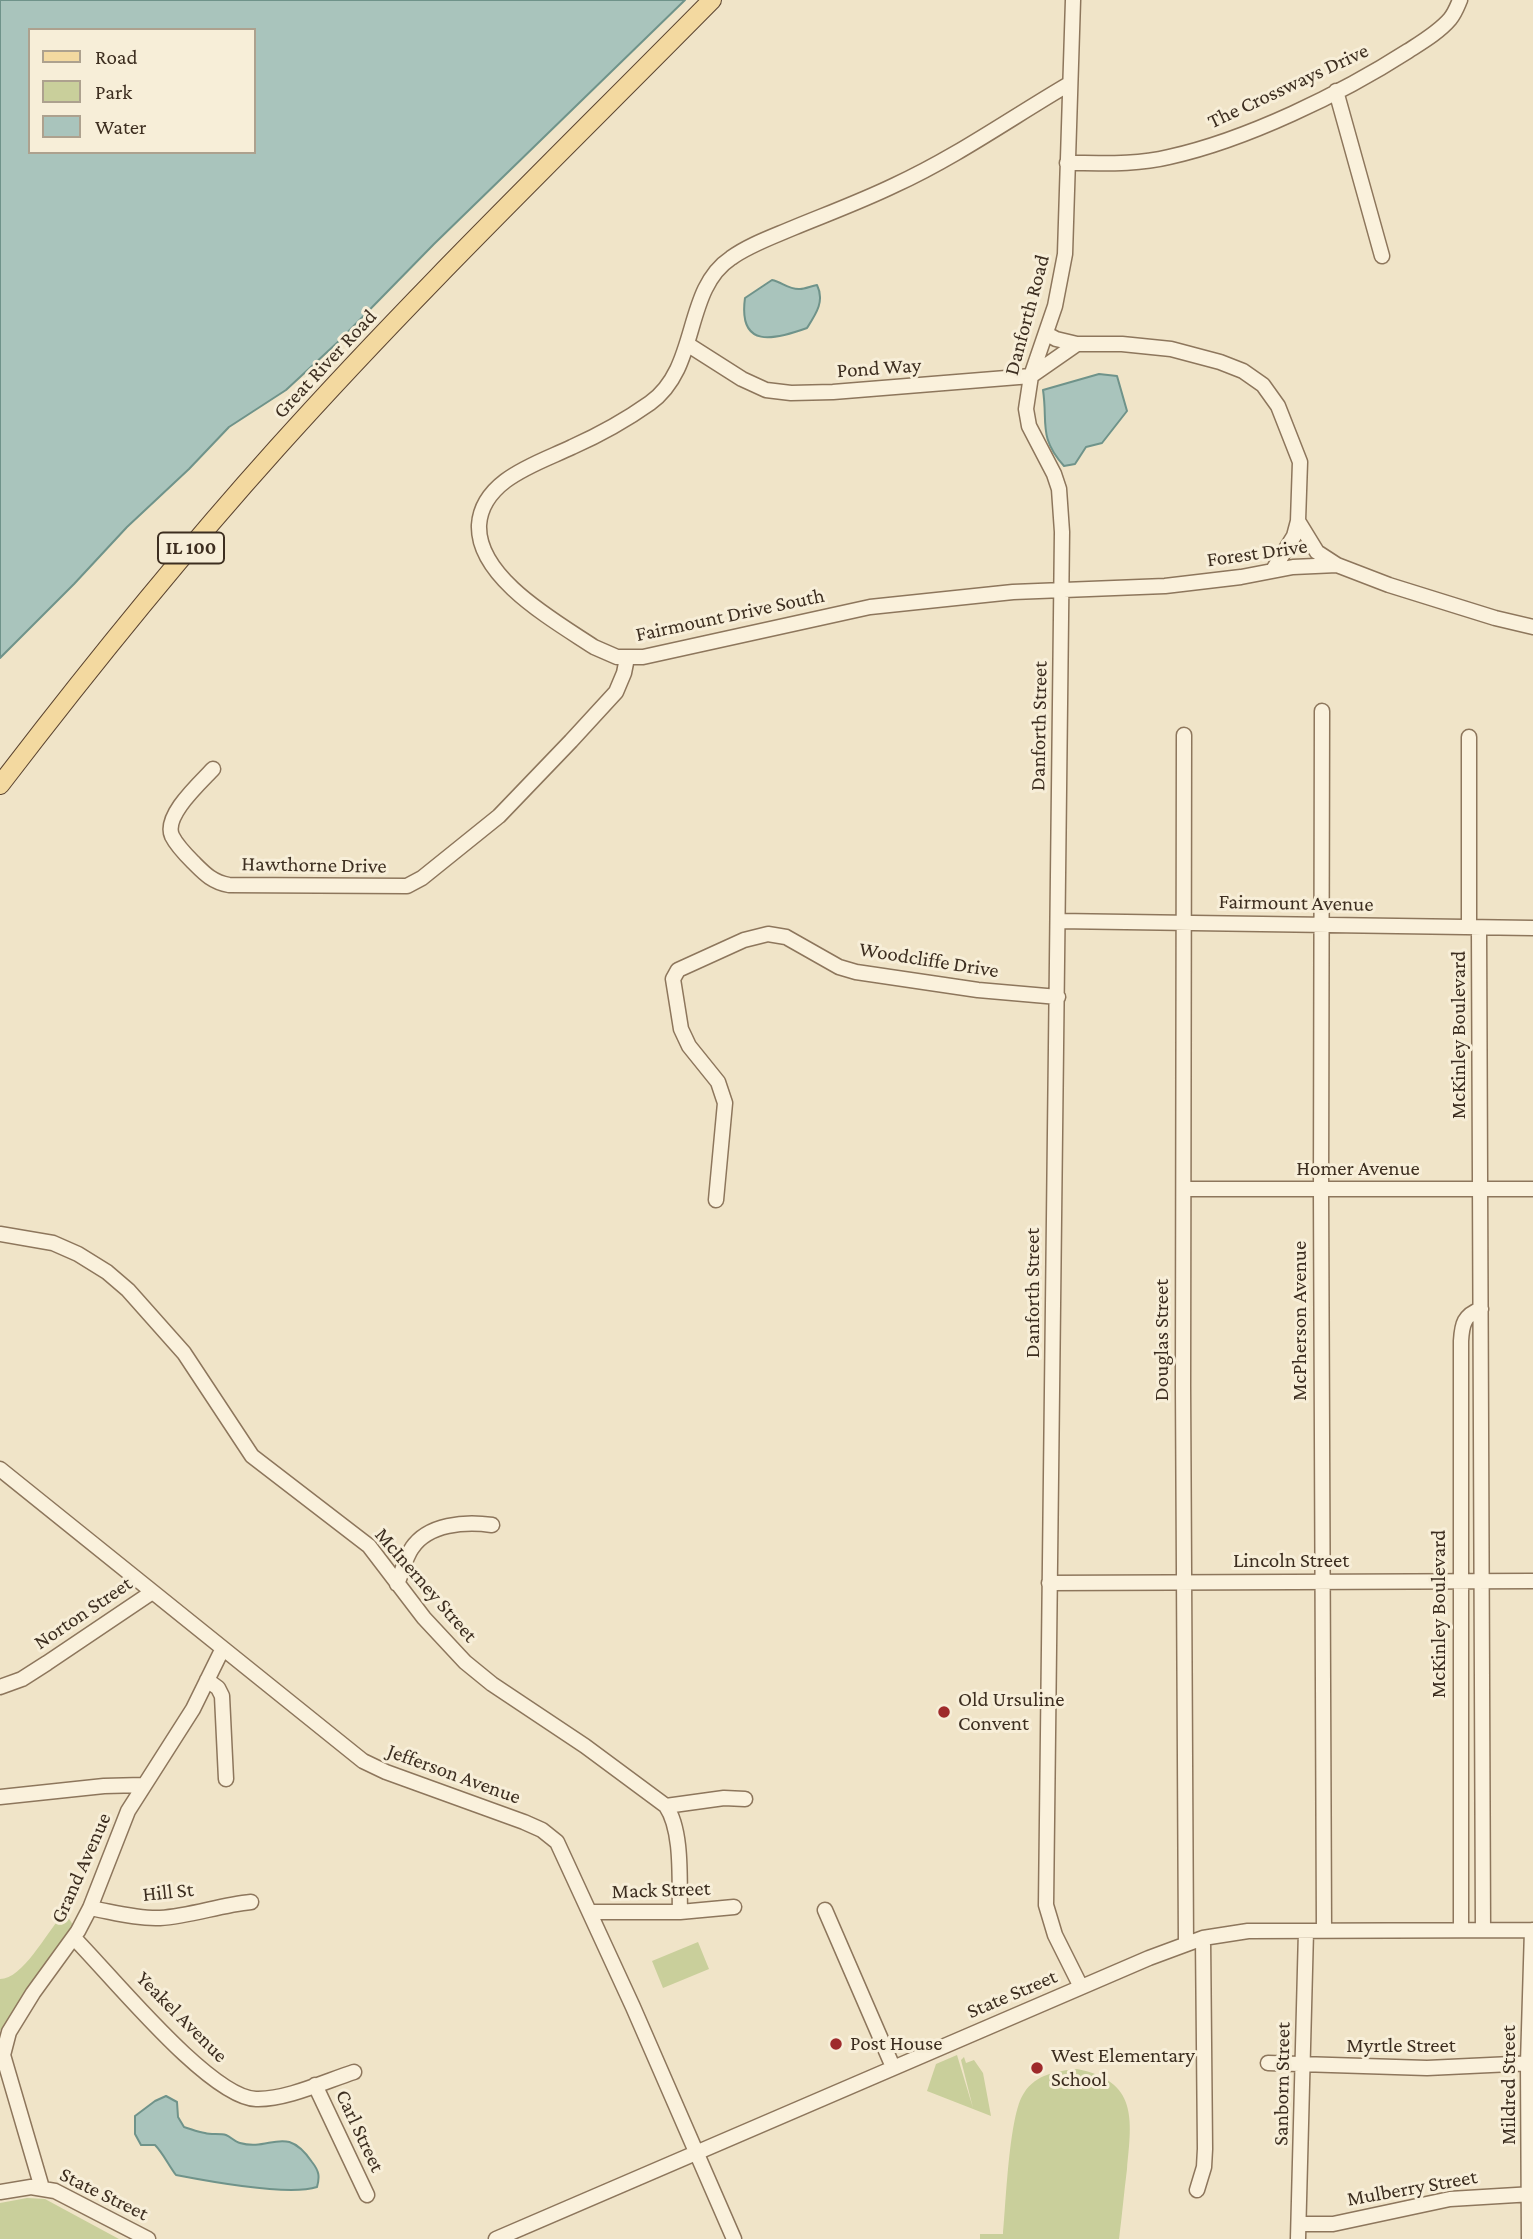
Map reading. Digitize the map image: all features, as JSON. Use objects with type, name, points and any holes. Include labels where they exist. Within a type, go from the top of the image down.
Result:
[{"type":"main road","name":"Great River Road","points":[[0,785],[167,575],[278,447],[395,322],[712,0]]},
{"type":"street","name":"Danforth Road","points":[[1062,592],[1061,506],[1054,474],[1029,426],[1026,409],[1031,376],[1055,306],[1065,254],[1073,0]]},
{"type":"street","name":"The Crossways Drive","points":[[1068,163],[1142,161],[1190,152],[1261,126],[1336,91],[1389,62],[1439,30],[1454,15],[1460,0]]},
{"type":"street","name":"Fairmount Drive South","points":[[1062,592],[1013,592],[870,607],[663,653],[627,658],[594,648],[504,580],[494,569],[480,536],[481,517],[489,498],[510,478],[595,435],[652,402],[671,382],[678,370],[699,307],[712,278],[724,262],[734,255],[918,174],[1069,84]]},
{"type":"street","points":[[1336,91],[1382,256]]},
{"type":"street","points":[[1047,334],[1063,342],[1077,344],[1122,344],[1171,349],[1220,362],[1263,385],[1278,406],[1300,462],[1298,521],[1294,536],[1273,570]]},
{"type":"street","name":"Pond Way","points":[[687,344],[766,390],[791,393],[1031,376]]},
{"type":"street","points":[[1031,376],[1077,344]]},
{"type":"street","points":[[1298,521],[1317,552],[1337,565]]},
{"type":"street","name":"Forest Drive","points":[[1062,592],[1197,583],[1273,570],[1337,565],[1389,585],[1533,627]]},
{"type":"street","name":"Danforth Street","points":[[1062,592],[1046,1905],[1055,1935],[1081,1987]]},
{"type":"street","name":"Hawthorne Drive","points":[[213,769],[177,809],[170,830],[181,850],[214,881],[229,885],[407,886],[422,878],[492,821],[552,761],[615,692],[624,673],[627,658]]},
{"type":"street","name":"McPherson Avenue","points":[[1322,711],[1324,1930]]},
{"type":"street","name":"Douglas Street","points":[[1184,735],[1182,922],[1186,1944]]},
{"type":"street","name":"McKinley Boulevard","points":[[1469,737],[1480,1189],[1483,1930]]},
{"type":"street","name":"Fairmount Avenue","points":[[1058,920],[1533,928]]},
{"type":"street","name":"Woodcliffe Drive","points":[[716,1200],[725,1103],[718,1082],[689,1046],[681,1029],[673,979],[678,970],[756,935],[768,934],[786,937],[833,964],[856,972],[978,990],[1058,997]]},
{"type":"street","name":"Homer Avenue","points":[[1184,1189],[1533,1189]]},
{"type":"street","name":"McInerney Street","points":[[0,1234],[53,1243],[78,1254],[107,1272],[128,1290],[184,1353],[252,1457],[369,1546],[444,1642],[482,1677],[585,1746],[666,1805]]},
{"type":"street","name":"McKinley Boulevard","points":[[1461,1930],[1461,1341],[1464,1319],[1481,1309]]},
{"type":"street","name":"Jefferson Avenue","points":[[0,1469],[342,1746],[373,1767],[524,1822],[548,1834],[561,1847],[734,2239]]},
{"type":"street","points":[[397,1584],[410,1550],[422,1536],[457,1525],[492,1525]]},
{"type":"street","name":"Lincoln Street","points":[[1049,1583],[1533,1581]]},
{"type":"street","name":"Norton Street","points":[[0,1687],[22,1679],[151,1592]]},
{"type":"street","name":"Grand Avenue","points":[[42,2188],[3,2055],[3,2043],[15,2020],[74,1938],[90,1908],[122,1826],[143,1785],[177,1736],[222,1650]]},
{"type":"street","points":[[207,1679],[218,1688],[222,1696],[226,1779]]},
{"type":"street","points":[[0,1797],[104,1786],[143,1785]]},
{"type":"street","points":[[680,1912],[676,1834],[666,1805],[724,1798],[745,1799]]},
{"type":"street","points":[[1461,1859],[1483,1859]]},
{"type":"street","name":"Hill St","points":[[90,1908],[158,1918],[251,1902]]},
{"type":"street","name":"Mack Street","points":[[590,1912],[680,1912],[734,1908]]},
{"type":"street","points":[[825,1910],[893,2067]]},
{"type":"street","name":"State Street","points":[[496,2239],[893,2067],[1203,1938],[1236,1932],[1533,1930]]},
{"type":"street","name":"Mildred Street","points":[[1529,2239],[1532,2194],[1533,1930]]},
{"type":"street","name":"Sanborn Street","points":[[1298,2239],[1306,1931]]},
{"type":"street","name":"Yeakel Avenue","points":[[74,1938],[170,2040],[227,2089],[248,2098],[258,2099],[316,2085],[354,2072]]},
{"type":"street","points":[[1197,2190],[1204,2166],[1205,2149],[1203,1938]]},
{"type":"street","name":"Myrtle Street","points":[[1268,2063],[1426,2068],[1531,2063]]},
{"type":"street","name":"Carl Street","points":[[316,2085],[337,2135],[368,2195]]},
{"type":"street","name":"State Street","points":[[0,2192],[42,2188],[75,2200],[148,2239]]},
{"type":"street","name":"Mulberry Street","points":[[1299,2224],[1333,2224],[1450,2199],[1532,2194]]},
{"type":"street","points":[[531,2224],[538,2239]]},
{"type":"green space","points":[[61,1917],[68,1917],[73,1925],[59,1950],[0,2031],[0,1979],[9,1977],[25,1964]]},
{"type":"green space","points":[[698,1942],[709,1969],[663,1988],[652,1961]]},
{"type":"green space","points":[[957,2055],[973,2108],[961,2060],[964,2057],[966,2063],[974,2060],[983,2073],[991,2116],[927,2091],[936,2064]]},
{"type":"green space","points":[[1077,2069],[1111,2083],[1121,2093],[1127,2105],[1130,2134],[1119,2239],[980,2239],[980,2234],[1003,2234],[1012,2139],[1024,2093],[1041,2078],[1055,2072]]},
{"type":"green space","points":[[27,2198],[45,2199],[119,2239],[0,2239],[0,2203]]},
{"type":"water","points":[[0,0],[685,0],[434,244],[339,341],[286,390],[229,427],[127,527],[0,658]]},
{"type":"water","points":[[772,280],[796,289],[817,285],[820,302],[807,328],[782,336],[761,337],[747,326],[744,314],[745,298]]},
{"type":"water","points":[[1099,374],[1117,376],[1127,411],[1102,443],[1086,447],[1075,464],[1064,466],[1050,447],[1047,438],[1043,390]]},
{"type":"water","points":[[166,2096],[177,2102],[178,2117],[184,2127],[207,2134],[226,2135],[251,2145],[278,2141],[294,2144],[316,2168],[319,2177],[317,2187],[268,2189],[176,2175],[155,2145],[141,2145],[135,2134],[135,2116]]},
{"type":"place","name":"Old Ursuline Convent","points":[[944,1712]]},
{"type":"place","name":"Post House","points":[[836,2044]]},
{"type":"place","name":"West Elementary School","points":[[1037,2068]]}]
